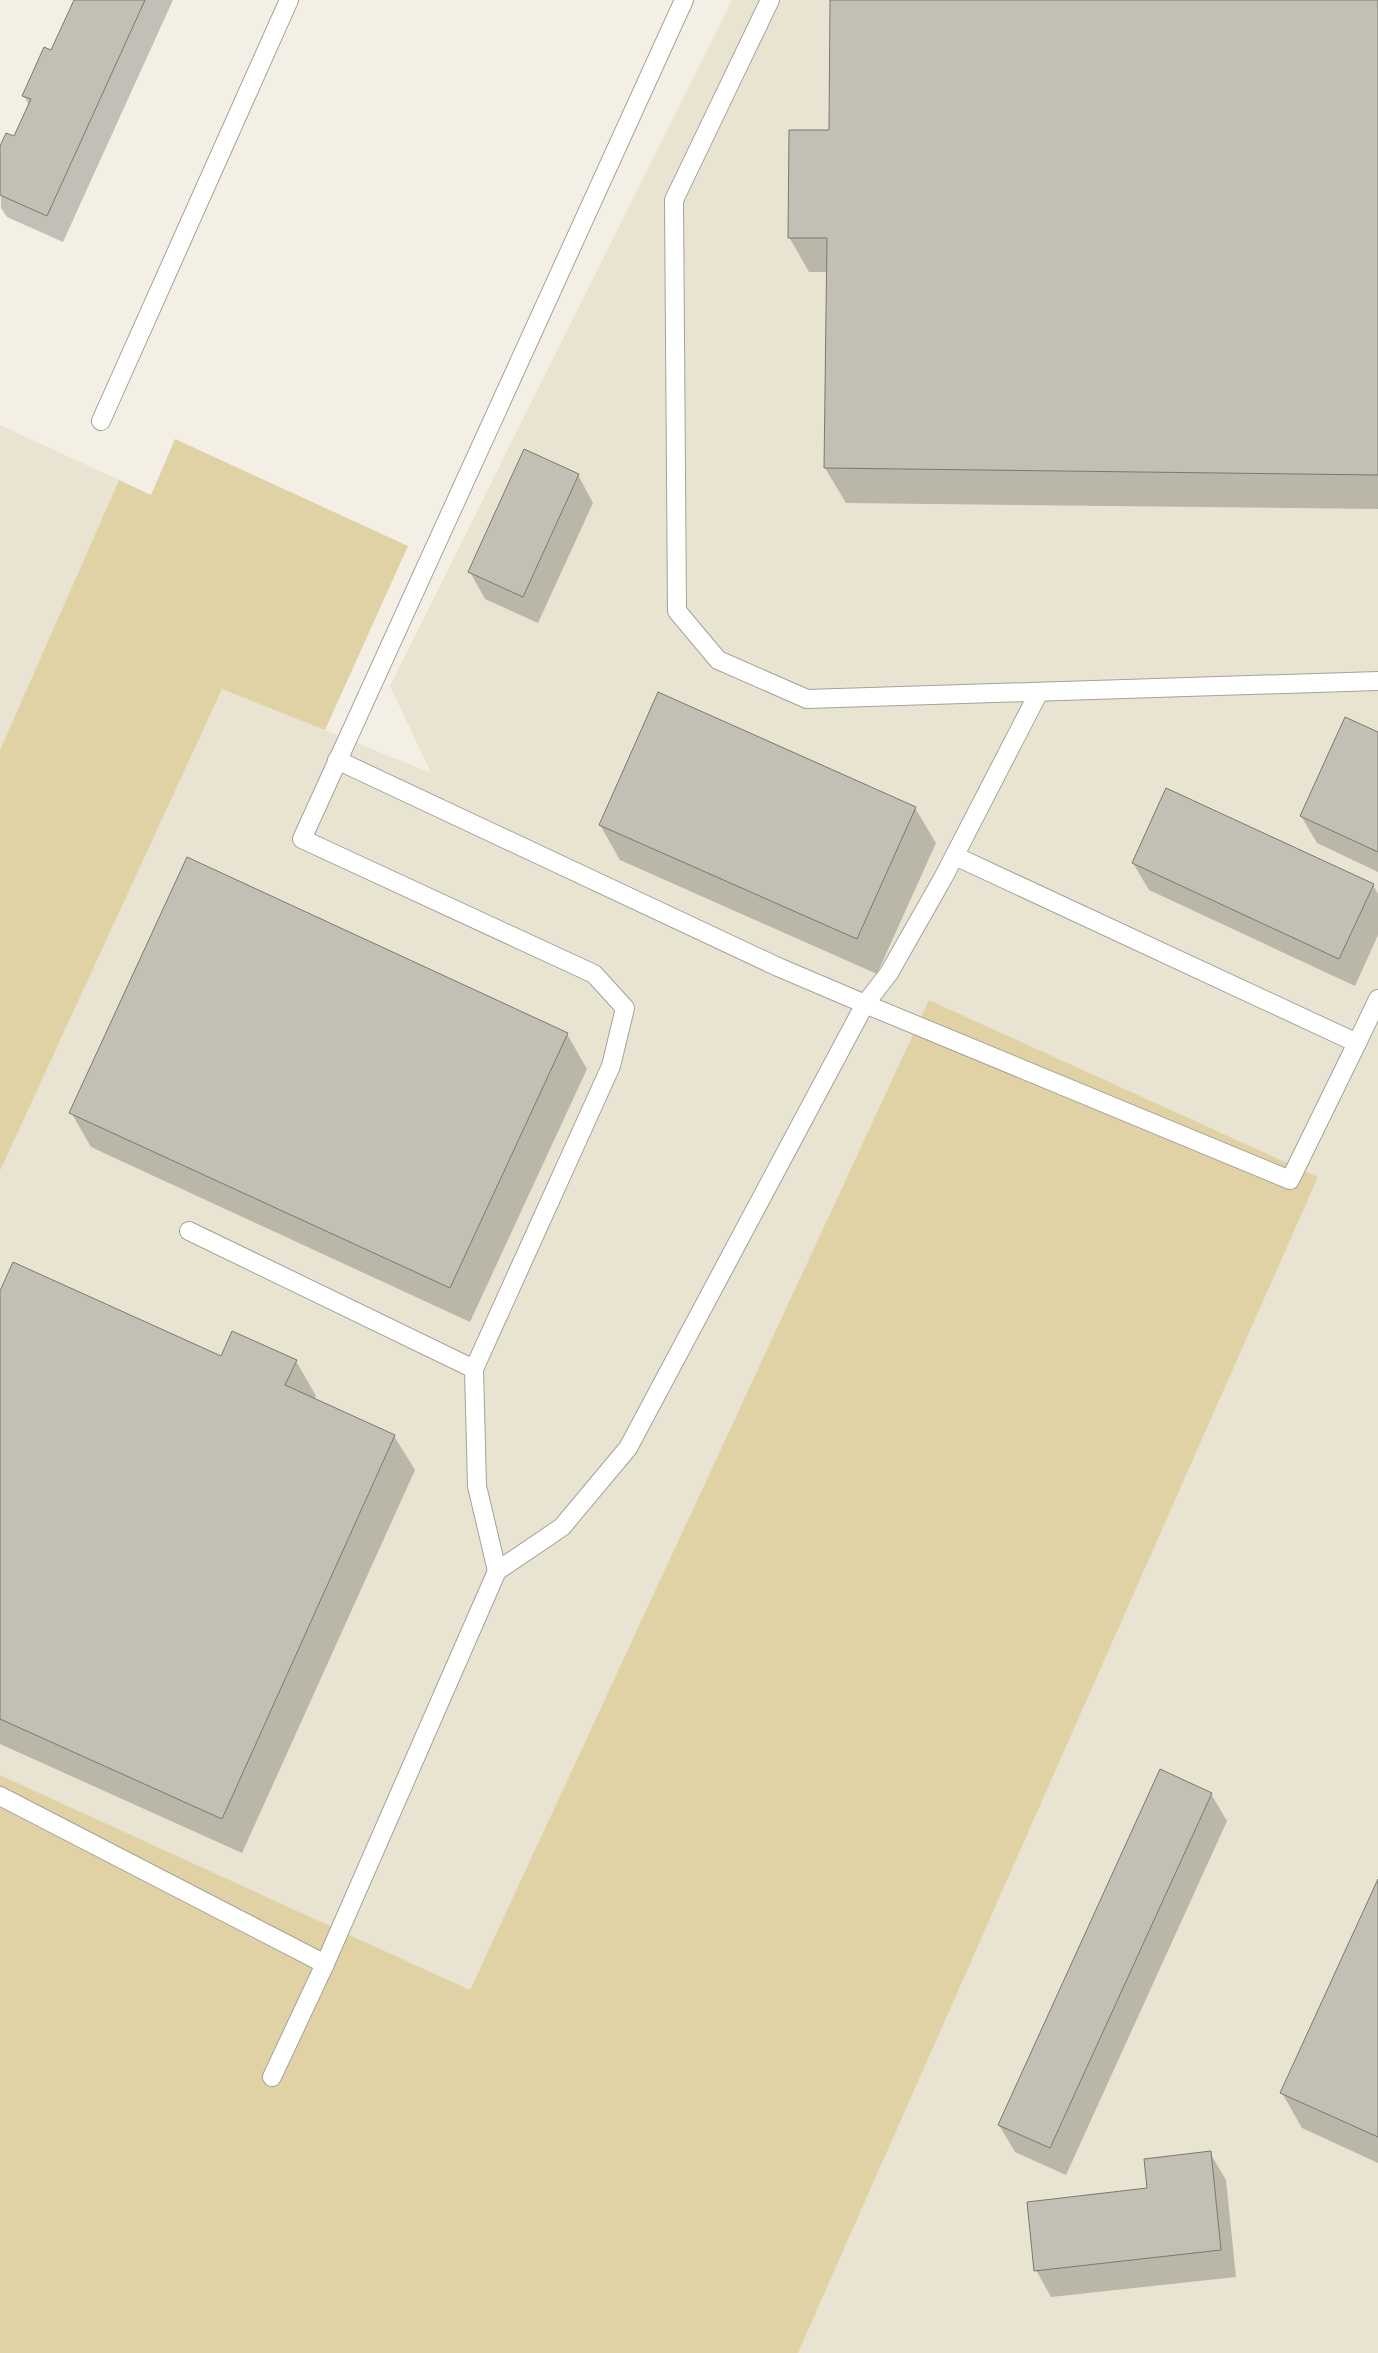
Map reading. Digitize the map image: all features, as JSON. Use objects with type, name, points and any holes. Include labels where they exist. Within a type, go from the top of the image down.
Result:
[{"type":"lane","points":[[101,421],[289,0]]},
{"type":"lane","points":[[497,1571],[477,1486],[474,1369],[611,1066],[624,1008],[594,974],[302,839],[684,0]]},
{"type":"lane","points":[[770,0],[674,200],[677,611],[718,660],[807,699],[1378,681]]},
{"type":"lane","points":[[272,2077],[325,1964],[497,1571],[562,1527],[628,1448],[865,1004],[889,974],[955,856],[1039,692]]},
{"type":"lane","points":[[337,760],[769,963],[1290,1180],[1378,999]]},
{"type":"lane","points":[[955,856],[1357,1043]]},
{"type":"lane","points":[[189,1231],[474,1369]]},
{"type":"lane","points":[[0,1796],[325,1964]]},
{"type":"shaded area","points":[[732,0],[1378,0],[1378,2353],[798,2353],[1318,1177],[929,1000],[470,1990],[0,1775],[0,1171],[222,688],[431,773],[390,686]]},
{"type":"shaded area","points":[[0,425],[119,480],[0,750]]},
{"type":"shaded area","points":[[175,439],[408,546],[325,730],[222,689],[0,1171],[0,750],[119,480],[151,495]]},
{"type":"shaded area","points":[[929,1000],[1318,1177],[798,2353],[0,2353],[0,1775],[470,1990]]},
{"type":"building","points":[[74,0],[145,0],[47,216],[0,195],[0,146],[6,133],[14,136],[31,99],[22,96],[44,47],[51,50]]},
{"type":"building","points":[[830,0],[1378,0],[1378,475],[824,468],[827,238],[788,238],[789,130],[829,130]]},
{"type":"building","points":[[524,449],[579,474],[523,597],[468,572]]},
{"type":"building","points":[[658,692],[916,807],[857,939],[599,825]]},
{"type":"building","points":[[1345,717],[1378,732],[1378,852],[1300,816]]},
{"type":"building","points":[[1166,788],[1374,884],[1339,959],[1132,863]]},
{"type":"building","points":[[187,857],[568,1033],[450,1288],[69,1113]]},
{"type":"building","points":[[13,1262],[221,1356],[232,1331],[297,1360],[285,1385],[395,1435],[222,1819],[0,1719],[0,1291]]},
{"type":"building","points":[[1160,1769],[1212,1793],[1050,2148],[998,2125]]},
{"type":"building","points":[[1378,1879],[1378,2137],[1280,2093]]},
{"type":"building","points":[[1211,2151],[1221,2250],[1034,2271],[1027,2202],[1147,2188],[1144,2159]]}]
